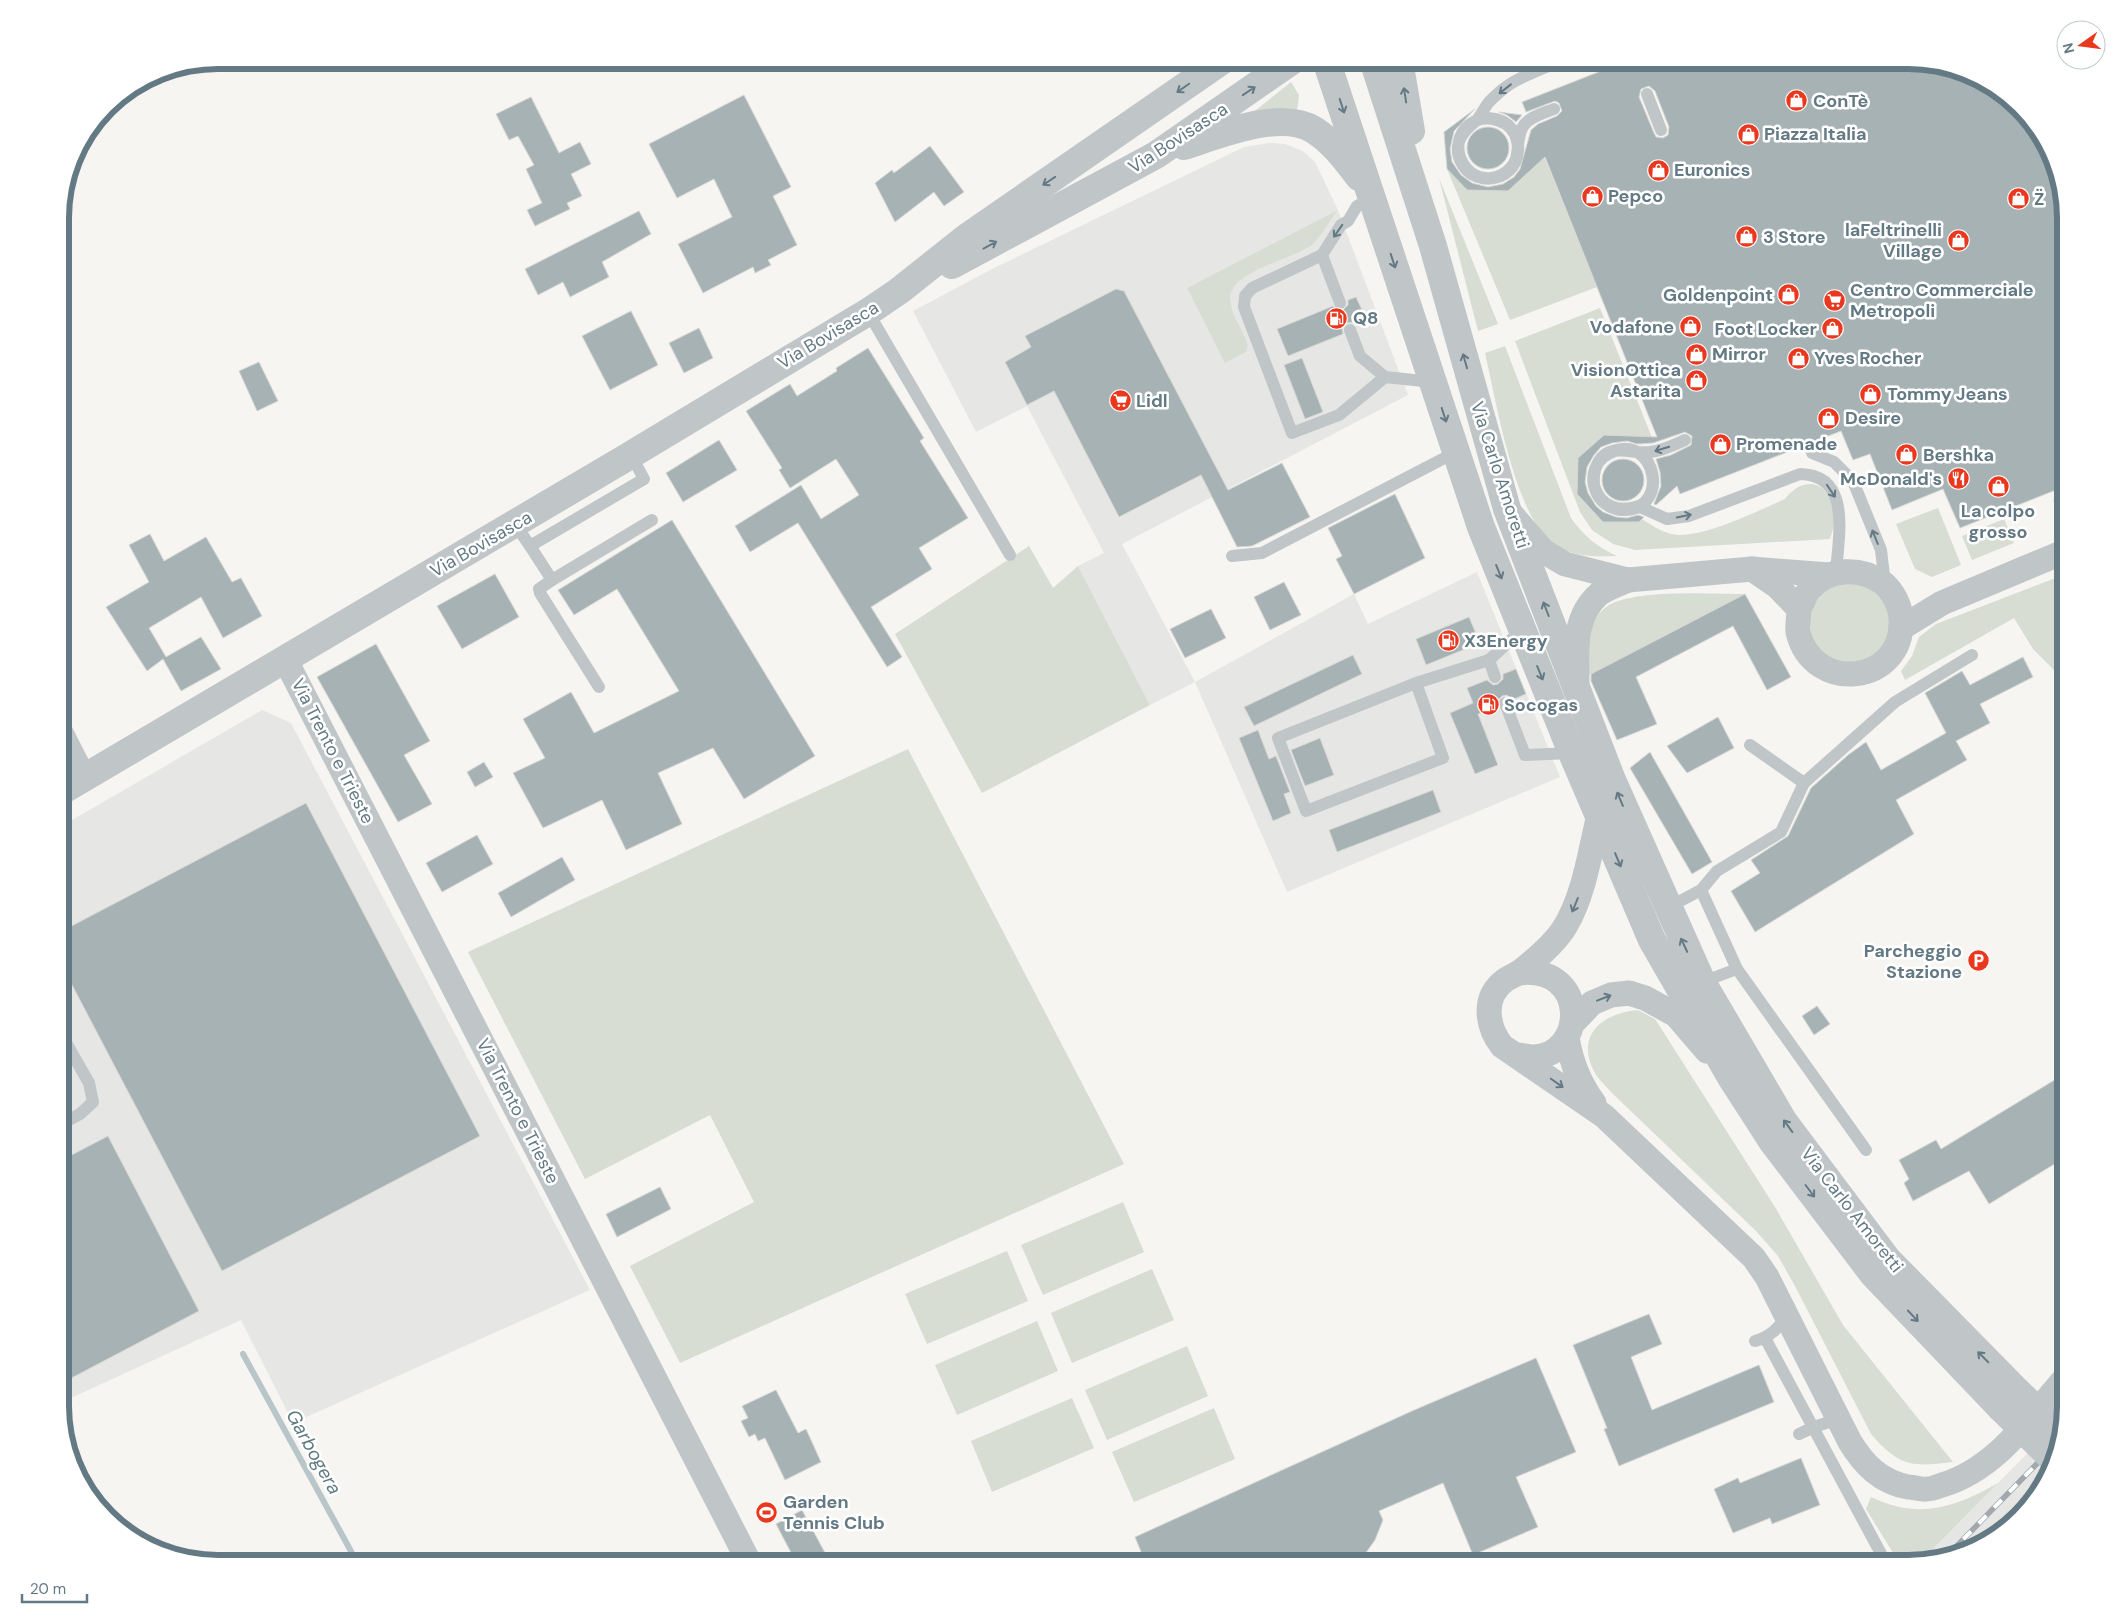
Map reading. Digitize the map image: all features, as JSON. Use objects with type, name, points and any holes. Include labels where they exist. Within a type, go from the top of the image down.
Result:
[{"type":"street","name":"Via Bovisasca","points":[[69,787],[632,455],[868,312],[899,291],[967,237],[1210,69]]},
{"type":"street","name":"Via Bovisasca","points":[[899,291],[971,256],[1156,155],[1280,69]]},
{"type":"street","name":"Via Carlo Amoretti","points":[[1329,69],[1481,527],[1572,753],[1652,940],[1732,1080],[1772,1141],[1873,1274],[2009,1400],[2055,1430]]},
{"type":"street","name":"Via Carlo Amoretti","points":[[1376,69],[1432,246],[1507,509],[1612,780],[1702,982],[1784,1122],[1887,1259],[2009,1400],[2049,1453]]},
{"type":"street","points":[[1401,69],[1432,246]]},
{"type":"street","points":[[1156,155],[1233,131],[1268,123],[1298,124],[1313,130],[1338,150],[1371,195]]},
{"type":"street","points":[[1507,509],[1543,550],[1566,564],[1628,580],[1752,569],[1832,574],[1848,571],[1868,574],[1890,592],[1901,614],[1902,628],[1896,648],[1881,665],[1862,674],[1841,674],[1820,666],[1806,651],[1798,631],[1799,609],[1810,589],[1832,574]]},
{"type":"street","points":[[1902,628],[1942,603],[2057,555]]},
{"type":"street","points":[[1752,569],[1778,587],[1799,609]]},
{"type":"street","points":[[1577,687],[1576,636],[1584,613],[1600,594],[1628,580]]},
{"type":"street","points":[[1890,592],[1942,603]]},
{"type":"street","name":"Via Trento e Trieste","points":[[286,659],[745,1555]]},
{"type":"street","points":[[69,749],[84,778]]},
{"type":"street","points":[[1598,815],[1577,903],[1565,927],[1537,958],[1500,985],[1489,1006],[1489,1023],[1495,1037],[1502,1046],[1604,1116],[1741,1244],[1767,1277],[1838,1419],[1860,1459],[1875,1474],[1899,1485],[1928,1490],[1954,1481],[1987,1462],[2014,1436],[2057,1387]]},
{"type":"street","points":[[1518,973],[1531,972],[1548,975],[1560,983],[1568,994],[1573,1010],[1570,1031],[1573,1068],[1583,1089],[1604,1116]]},
{"type":"street","name":"Via Carlo Amoretti","points":[[1517,1055],[1533,1057],[1547,1054],[1559,1046],[1592,1003],[1611,995],[1628,993],[1645,998],[1676,1015],[1732,1080]]},
{"type":"lane","points":[[1477,120],[1489,102],[1507,86],[1544,69]]},
{"type":"lane","points":[[1647,94],[1661,130]]},
{"type":"lane","points":[[1518,146],[1525,124],[1530,119],[1554,109]]},
{"type":"lane","points":[[1496,119],[1511,129],[1516,137],[1518,156],[1514,164],[1500,176],[1486,177],[1472,174],[1460,160],[1458,151],[1462,132],[1468,125],[1477,120],[1496,119]]},
{"type":"lane","points":[[1371,195],[1357,206],[1348,221],[1341,224],[1322,255],[1252,288],[1245,296],[1244,307],[1292,433],[1339,415],[1385,377]]},
{"type":"lane","points":[[1322,255],[1340,303]]},
{"type":"lane","points":[[868,312],[1010,554]]},
{"type":"lane","points":[[1350,330],[1360,356],[1385,377],[1433,382]]},
{"type":"lane","points":[[1685,440],[1657,451],[1618,450],[1599,463],[1594,476],[1598,494],[1611,507],[1629,509],[1667,519],[1689,516],[1800,474],[1814,474],[1831,489],[1837,499],[1840,514],[1832,574]]},
{"type":"lane","points":[[1629,509],[1651,493],[1654,484],[1650,465],[1644,457],[1632,451]]},
{"type":"lane","points":[[1232,556],[1262,553],[1456,452]]},
{"type":"lane","points":[[1812,453],[1834,462],[1853,481],[1881,550],[1890,592]]},
{"type":"lane","points":[[530,546],[644,479],[632,455]]},
{"type":"lane","points":[[599,687],[539,590],[552,580],[652,520]]},
{"type":"lane","points":[[515,524],[552,580]]},
{"type":"lane","points":[[1416,684],[1443,758],[1306,811],[1278,738],[1416,684],[1489,660],[1521,628]]},
{"type":"lane","points":[[1668,908],[1701,890],[1717,871],[1781,832],[1804,783],[1895,702],[1972,655]]},
{"type":"lane","points":[[1489,660],[1495,677]]},
{"type":"lane","points":[[1505,703],[1525,754],[1572,753]]},
{"type":"lane","points":[[1750,745],[1804,783]]},
{"type":"lane","points":[[1701,890],[1737,969],[1866,1150]]},
{"type":"lane","points":[[1702,982],[1737,969]]},
{"type":"lane","points":[[69,1048],[89,1083],[93,1102],[80,1114],[69,1120]]},
{"type":"lane","points":[[1787,1316],[1777,1330],[1760,1339],[1814,1427],[1882,1555]]},
{"type":"lane","points":[[1799,1434],[1838,1419]]},
{"type":"shaded area","points":[[1291,82],[1299,95],[1296,120],[1246,118]]},
{"type":"shaded area","points":[[1269,143],[1285,144],[1303,151],[1315,162],[1338,210],[1408,395],[1122,544],[1195,682],[1150,705],[1078,566],[1104,553],[1027,406],[976,432],[913,311],[994,268],[1244,147]]},
{"type":"shaded area","points":[[1544,156],[1597,287],[1510,320],[1447,169],[1467,190],[1508,191],[1529,172],[1529,161]]},
{"type":"shaded area","points":[[1439,178],[1498,324],[1478,331]]},
{"type":"shaded area","points":[[1338,210],[1313,244],[1304,250],[1251,273],[1233,289],[1230,299],[1231,305],[1248,345],[1246,352],[1225,363],[1187,288]]},
{"type":"shaded area","points":[[1600,308],[1653,440],[1640,445],[1640,437],[1604,435],[1578,458],[1577,494],[1603,522],[1638,522],[1642,519],[1668,533],[1678,535],[1690,534],[1718,527],[1747,516],[1785,499],[1801,486],[1809,484],[1817,485],[1823,489],[1833,505],[1835,522],[1830,539],[1635,550],[1613,544],[1592,530],[1580,512],[1515,341]]},
{"type":"shaded area","points":[[1505,346],[1571,518],[1591,540],[1617,556],[1583,555],[1566,551],[1551,542],[1538,527],[1527,506],[1508,454],[1485,353]]},
{"type":"shaded area","points":[[2057,498],[2057,510],[2053,500]]},
{"type":"shaded area","points":[[1938,508],[1961,565],[1932,577],[1915,569],[1896,524]]},
{"type":"shaded area","points":[[2004,519],[2014,543],[1972,560],[1962,536]]},
{"type":"shaded area","points":[[1029,546],[1053,588],[1078,566],[1150,705],[982,793],[895,634]]},
{"type":"shaded area","points":[[1477,572],[1560,777],[1287,892],[1195,682],[1354,594],[1368,624]]},
{"type":"shaded area","points":[[2057,577],[2057,673],[2033,649],[2014,618],[1905,680],[1901,671],[1912,656],[1919,637],[1936,624]]},
{"type":"shaded area","points":[[1850,583],[1865,586],[1878,595],[1887,608],[1890,623],[1887,638],[1878,651],[1865,660],[1850,663],[1835,660],[1822,651],[1813,638],[1810,623],[1813,608],[1822,595],[1835,586]]},
{"type":"shaded area","points":[[1693,593],[1745,594],[1589,675],[1585,649],[1589,632],[1602,611],[1616,602],[1632,597],[1651,595]]},
{"type":"shaded area","points":[[262,710],[291,723],[590,1290],[293,1423],[241,1320],[69,1399],[69,822]]},
{"type":"shaded area","points":[[908,749],[1124,1164],[680,1363],[630,1266],[754,1202],[710,1115],[585,1179],[468,952]]},
{"type":"shaded area","points":[[1638,1010],[1655,1019],[1775,1207],[1843,1325],[1953,1462],[1916,1464],[1907,1462],[1899,1459],[1881,1445],[1871,1434],[1778,1256],[1756,1231],[1613,1094],[1597,1076],[1589,1060],[1588,1048],[1590,1037],[1603,1021],[1625,1012]]},
{"type":"shaded area","points":[[1123,1202],[1144,1252],[1043,1295],[1021,1245]]},
{"type":"shaded area","points":[[1007,1251],[1028,1301],[927,1344],[905,1294]]},
{"type":"shaded area","points":[[1152,1269],[1174,1320],[1072,1363],[1051,1313]]},
{"type":"shaded area","points":[[1037,1321],[1058,1371],[957,1415],[935,1365]]},
{"type":"shaded area","points":[[1187,1346],[1208,1396],[1107,1440],[1085,1390]]},
{"type":"shaded area","points":[[1072,1398],[1094,1448],[992,1492],[971,1441]]},
{"type":"shaded area","points":[[1214,1408],[1235,1459],[1134,1502],[1112,1452]]},
{"type":"shaded area","points":[[2056,1424],[2052,1445],[2042,1472],[2027,1497],[2014,1512],[1999,1525],[1974,1540],[1947,1550],[1928,1554]]},
{"type":"shaded area","points":[[1998,1483],[1928,1554],[1894,1555],[1866,1509],[1871,1497],[1888,1504],[1921,1509],[1951,1504],[1982,1492]]},
{"type":"building","name":"Centro Commerciale Metropoli","points":[[1606,69],[1918,69],[1956,77],[1974,84],[1999,99],[2027,127],[2037,143],[2046,161],[2056,198],[2057,490],[1960,528],[1943,489],[1892,510],[1870,454],[1853,460],[1841,431],[1680,494],[1677,486],[1656,505],[1654,504],[1661,486],[1660,472],[1656,459],[1671,455],[1691,445],[1692,436],[1685,432],[1653,443],[1637,444],[1627,441],[1601,447],[1587,467],[1585,482],[1588,493],[1596,506],[1603,512],[1616,517],[1627,518],[1638,515],[1644,517],[1639,522],[1603,522],[1577,494],[1578,458],[1604,435],[1657,437],[1545,157],[1508,191],[1467,190],[1447,169],[1444,132],[1475,109],[1454,131],[1450,149],[1452,162],[1461,175],[1472,183],[1488,187],[1503,184],[1514,177],[1520,169],[1531,130],[1538,124],[1557,116],[1562,111],[1559,103],[1555,101],[1526,112],[1522,102]],"holes":[[[1649,86],[1655,91],[1669,127],[1668,135],[1663,138],[1656,137],[1639,97],[1641,89]]]},
{"type":"building","points":[[744,95],[791,187],[773,196],[797,245],[768,260],[771,265],[755,273],[753,267],[703,293],[678,244],[732,217],[714,179],[677,198],[649,144]]},
{"type":"building","points":[[531,97],[559,153],[580,142],[591,164],[571,174],[582,196],[567,203],[570,209],[535,226],[527,210],[542,203],[526,169],[534,165],[518,136],[509,140],[496,114]]},
{"type":"building","points":[[1499,112],[1522,115],[1516,122]]},
{"type":"building","points":[[1492,127],[1500,130],[1506,136],[1509,148],[1506,160],[1500,166],[1484,169],[1476,166],[1470,160],[1467,144],[1470,136],[1476,130]]},
{"type":"building","points":[[930,146],[964,192],[944,206],[934,192],[895,222],[875,183],[892,170],[894,173]]},
{"type":"building","points":[[639,211],[651,234],[602,262],[609,277],[570,297],[563,282],[538,295],[525,269]]},
{"type":"building","name":"Lidl","points":[[1116,289],[1124,291],[1228,490],[1282,463],[1310,517],[1252,546],[1237,547],[1201,475],[1119,517],[1054,391],[1027,405],[1005,362],[1031,347],[1025,336]]},
{"type":"building","points":[[1356,297],[1368,323],[1358,327],[1352,322],[1347,323],[1342,328],[1343,334],[1288,356],[1277,329],[1333,306],[1338,311],[1343,310],[1348,305],[1348,300]]},
{"type":"building","points":[[631,311],[658,365],[610,390],[582,336]]},
{"type":"building","points":[[699,328],[713,358],[684,373],[669,343]]},
{"type":"building","points":[[868,348],[924,438],[920,441],[968,518],[919,548],[932,569],[871,607],[902,657],[887,667],[798,523],[750,552],[735,526],[801,485],[821,519],[859,495],[836,459],[790,488],[779,470],[782,468],[746,411],[790,384],[797,396],[837,371],[836,368]]},
{"type":"building","points":[[1302,358],[1323,412],[1305,419],[1284,365]]},
{"type":"building","points":[[259,362],[278,401],[257,411],[239,371]]},
{"type":"building","points":[[719,440],[737,470],[683,502],[666,473]]},
{"type":"building","points":[[1627,459],[1635,462],[1641,468],[1644,480],[1641,492],[1635,498],[1619,501],[1611,498],[1605,492],[1602,476],[1605,468],[1611,462]]},
{"type":"building","points":[[1395,494],[1425,558],[1354,594],[1336,559],[1342,556],[1328,528]]},
{"type":"building","points":[[672,520],[815,756],[744,799],[713,748],[658,773],[682,824],[626,850],[602,800],[543,828],[513,773],[545,758],[523,719],[571,692],[594,733],[679,691],[617,589],[574,615],[558,590]]},
{"type":"building","points":[[150,534],[164,561],[206,537],[232,582],[241,578],[262,616],[223,638],[201,597],[149,628],[166,657],[201,637],[221,669],[181,691],[163,659],[147,671],[106,607],[149,582],[129,545]]},
{"type":"building","points":[[495,574],[519,617],[462,649],[437,606]]},
{"type":"building","points":[[1284,582],[1301,615],[1270,630],[1254,597]]},
{"type":"building","points":[[1745,594],[1791,677],[1767,690],[1733,626],[1636,677],[1657,724],[1617,740],[1591,681],[1591,674]]},
{"type":"building","points":[[1211,609],[1226,638],[1185,658],[1170,629]]},
{"type":"building","points":[[1469,617],[1480,643],[1426,665],[1416,639]]},
{"type":"building","points":[[376,644],[430,741],[404,755],[432,804],[398,822],[317,677]]},
{"type":"building","points":[[1353,655],[1362,674],[1254,726],[1244,707]]},
{"type":"building","points":[[2023,657],[2033,677],[1980,704],[1990,723],[1956,741],[1967,760],[1896,800],[1914,834],[1755,932],[1731,891],[1760,873],[1751,860],[1788,836],[1811,788],[1848,755],[1866,742],[1881,770],[1946,733],[1925,693],[1962,671],[1970,685]]},
{"type":"building","points":[[1516,669],[1526,694],[1512,700],[1507,695],[1502,696],[1497,701],[1497,706],[1478,714],[1498,765],[1475,774],[1450,713],[1473,703],[1467,688],[1487,680],[1493,685],[1498,684],[1503,679],[1503,674]]},
{"type":"building","points":[[1718,717],[1734,748],[1687,773],[1667,746]]},
{"type":"building","points":[[1258,730],[1269,759],[1276,756],[1290,792],[1284,794],[1291,813],[1273,821],[1239,738]]},
{"type":"building","points":[[1320,738],[1334,775],[1305,786],[1291,750]]},
{"type":"building","points":[[1650,752],[1712,862],[1692,874],[1630,768]]},
{"type":"building","points":[[484,762],[493,777],[475,787],[467,772]]},
{"type":"building","points":[[1433,790],[1441,812],[1337,852],[1329,830]]},
{"type":"building","points":[[306,803],[480,1136],[222,1271],[69,979],[69,927]]},
{"type":"building","points":[[477,835],[493,864],[442,892],[426,863]]},
{"type":"building","points":[[562,857],[575,880],[511,917],[498,893]]},
{"type":"building","points":[[1817,1006],[1830,1024],[1814,1035],[1802,1016]]},
{"type":"building","points":[[2057,1078],[2057,1162],[1989,1204],[1969,1171],[1913,1201],[1904,1183],[1909,1179],[1899,1160],[1936,1140],[1941,1149]]},
{"type":"building","points":[[108,1136],[199,1311],[69,1379],[69,1156]]},
{"type":"building","points":[[660,1187],[671,1209],[617,1237],[606,1214]]},
{"type":"building","points":[[1649,1314],[1662,1344],[1631,1357],[1652,1410],[1759,1365],[1774,1402],[1619,1466],[1604,1429],[1607,1428],[1573,1345]]},
{"type":"building","points":[[1536,1358],[1576,1452],[1516,1477],[1538,1527],[1473,1555],[1443,1483],[1379,1511],[1383,1520],[1375,1540],[1364,1555],[1142,1555],[1135,1537],[1412,1411]]},
{"type":"building","points":[[776,1390],[798,1433],[806,1429],[821,1462],[785,1480],[765,1438],[758,1441],[755,1434],[749,1437],[741,1421],[748,1418],[742,1406]]},
{"type":"building","points":[[1801,1458],[1820,1505],[1772,1524],[1770,1518],[1733,1533],[1714,1489],[1738,1478],[1740,1483]]},
{"type":"building","points":[[802,1510],[826,1555],[792,1555],[776,1524]]},
{"type":"waterway","name":"Garbogera","points":[[243,1354],[353,1555]]},
{"type":"railway","points":[[1956,1547],[2050,1450]]},
{"type":"place","name":"ConTè","points":[[1797,101]]},
{"type":"place","name":"Piazza Italia","points":[[1748,134]]},
{"type":"place","name":"Euronics","points":[[1658,170]]},
{"type":"place","name":"Pepco","points":[[1592,196]]},
{"type":"place","name":"Z̈","points":[[2018,199]]},
{"type":"place","name":"3 Store","points":[[1747,237]]},
{"type":"place","name":"laFeltrinelli Village","points":[[1958,240]]},
{"type":"place","name":"Goldenpoint","points":[[1789,295]]},
{"type":"place","name":"Centro Commerciale Metropoli","points":[[1834,300]]},
{"type":"place","name":"Q8","points":[[1337,318]]},
{"type":"place","name":"Vodafone","points":[[1690,327]]},
{"type":"place","name":"Foot Locker","points":[[1833,329]]},
{"type":"place","name":"Mirror","points":[[1696,354]]},
{"type":"place","name":"Yves Rocher","points":[[1798,358]]},
{"type":"place","name":"VisionOttica Astarita","points":[[1697,380]]},
{"type":"place","name":"Tommy Jeans","points":[[1871,394]]},
{"type":"place","name":"Lidl","points":[[1120,401]]},
{"type":"place","name":"Desire","points":[[1829,418]]},
{"type":"place","name":"Promenade","points":[[1720,444]]},
{"type":"place","name":"Bershka","points":[[1907,455]]},
{"type":"place","name":"McDonald's","points":[[1958,479]]},
{"type":"place","name":"La colpo grosso","points":[[1998,486]]},
{"type":"place","name":"X3Energy","points":[[1448,641]]},
{"type":"place","name":"Socogas","points":[[1488,705]]},
{"type":"place","name":"Parcheggio Stazione","points":[[1978,961]]},
{"type":"place","name":"Garden Tennis Club","points":[[767,1512]]}]
